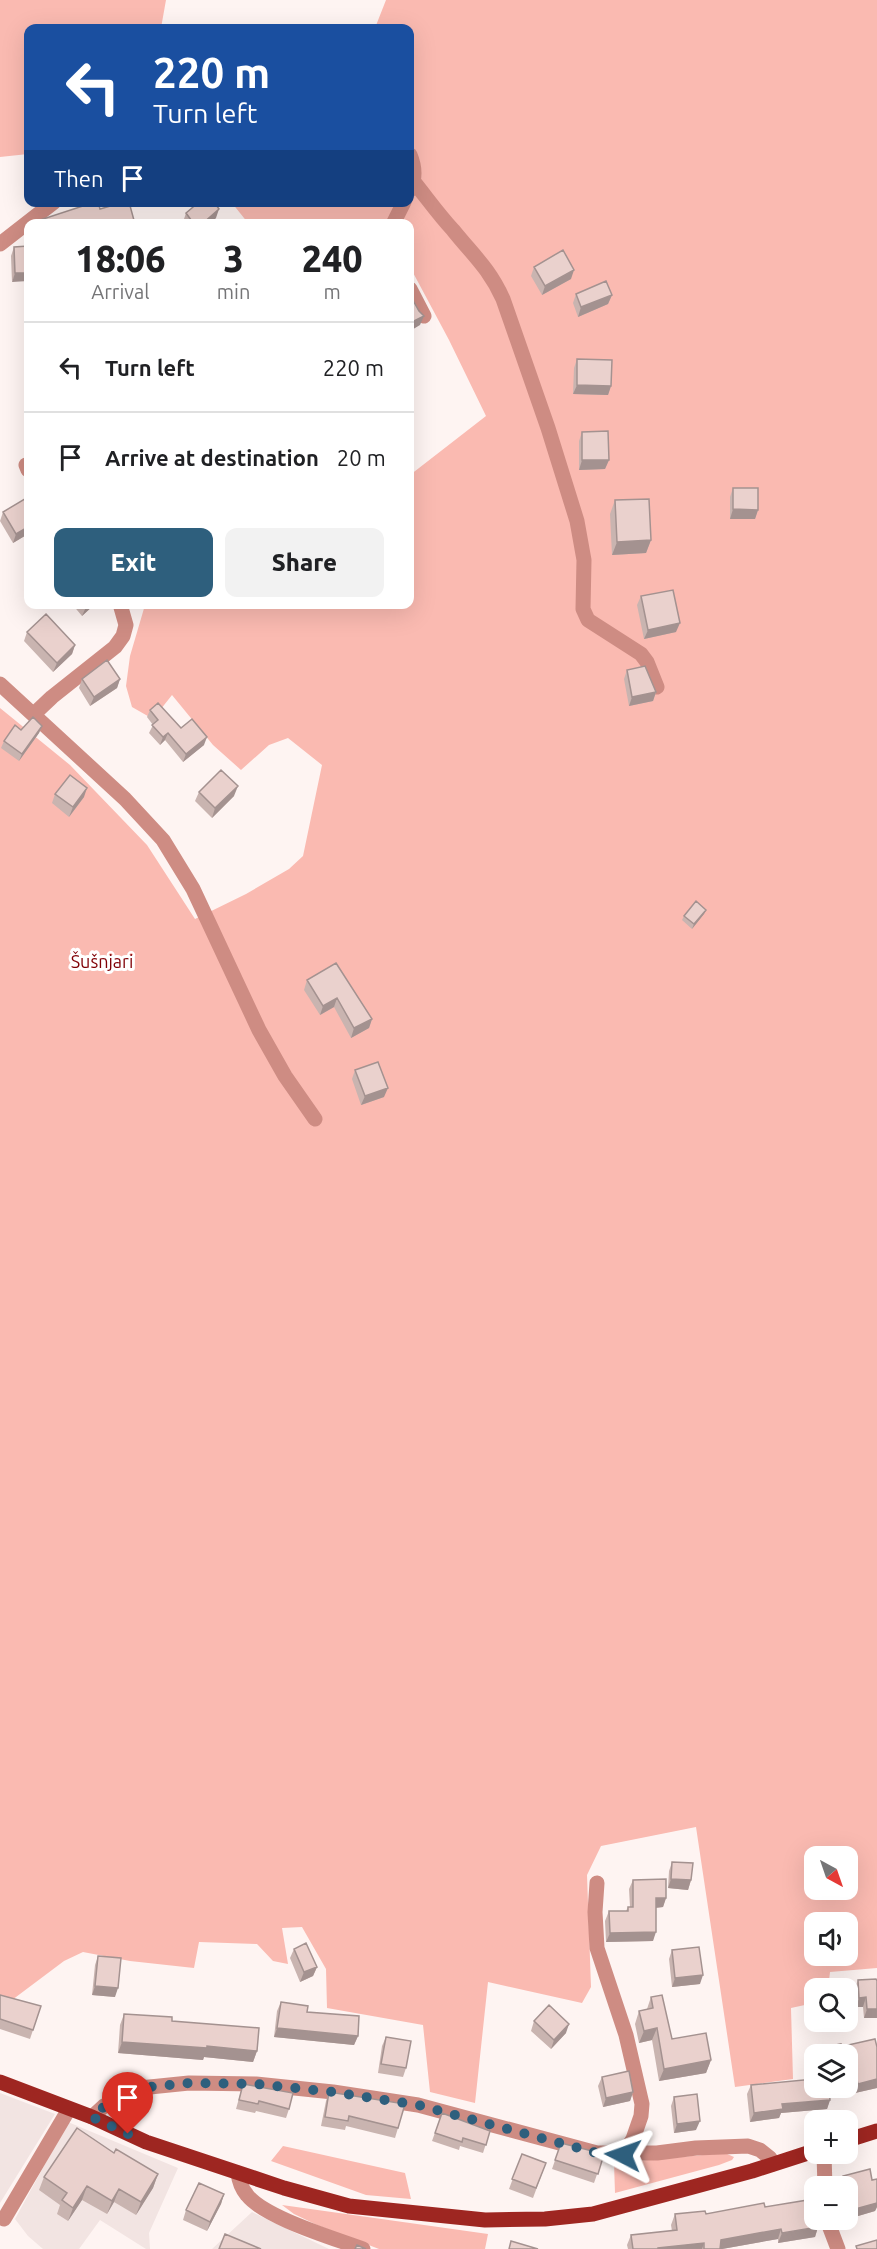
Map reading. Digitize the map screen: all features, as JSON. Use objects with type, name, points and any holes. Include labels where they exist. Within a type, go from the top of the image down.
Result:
[{"type":"main road","points":[[0,2082],[92,2117],[146,2142],[238,2174],[349,2206],[485,2220],[545,2219],[593,2214],[804,2154]]},
{"type":"main road","points":[[858,2137],[877,2131]]},
{"type":"street","points":[[414,188],[479,258],[494,278],[503,299],[548,428],[577,521],[584,560],[583,609],[588,620],[641,654],[647,662],[657,687]]},
{"type":"street","points":[[32,219],[48,207]]},
{"type":"street","points":[[0,244],[24,225]]},
{"type":"street","points":[[414,297],[424,316]]},
{"type":"street","points":[[34,714],[115,647],[123,636],[126,625],[121,609]]},
{"type":"street","points":[[0,684],[125,799],[163,840],[194,889],[259,1030],[285,1076],[315,1119]]},
{"type":"street","points":[[597,1883],[595,1912],[597,1948],[626,2035],[642,2104],[641,2116],[633,2139],[623,2155]]},
{"type":"street","points":[[92,2117],[105,2106],[140,2088],[189,2083],[256,2084],[333,2092],[418,2105],[597,2153],[623,2155],[748,2146],[760,2150],[770,2158],[772,2164]]},
{"type":"street","points":[[3,2219],[69,2109]]},
{"type":"street","points":[[238,2174],[239,2183],[248,2197],[264,2209],[363,2249]]},
{"type":"street","points":[[831,2230],[838,2249]]},
{"type":"shaded area","points":[[0,2093],[55,2114],[0,2203]]},
{"type":"shaded area","points":[[68,2122],[178,2168],[149,2233],[150,2249],[146,2249],[100,2220],[79,2249],[43,2249],[28,2236],[15,2219]]},
{"type":"shaded area","points":[[252,2212],[329,2249],[212,2249]]},
{"type":"green space","points":[[0,0],[166,0],[162,24],[24,24],[24,154],[0,157]]},
{"type":"green space","name":"Šušnjari","points":[[386,0],[877,0],[877,1968],[830,1972],[829,1978],[804,1978],[804,2005],[791,2008],[793,2079],[735,2087],[696,1827],[601,1846],[587,1875],[591,1987],[582,2003],[488,1982],[475,2103],[430,2092],[423,2025],[327,2008],[326,1969],[302,1927],[282,1928],[288,1964],[273,1961],[257,1944],[199,1942],[194,1968],[130,1961],[83,1952],[64,1961],[8,2003],[0,2000],[0,708],[70,765],[147,845],[195,919],[246,894],[289,869],[303,856],[322,765],[288,738],[269,745],[241,770],[213,745],[172,695],[153,719],[132,707],[126,686],[130,656],[144,609],[414,609],[414,472],[486,416],[414,274],[414,219],[245,219],[235,207],[414,207],[414,24],[377,24]]},
{"type":"green space","points":[[283,2146],[405,2173],[411,2199],[366,2195],[271,2161]]},
{"type":"green space","points":[[725,2153],[734,2157],[732,2160],[615,2193],[614,2163]]},
{"type":"green space","points":[[282,2205],[488,2234],[485,2249],[379,2249],[317,2225],[294,2214]]},
{"type":"building","points":[[80,207],[99,207],[100,209],[130,207],[134,219],[43,219]]},
{"type":"building","points":[[193,207],[218,207],[219,209],[208,219],[190,219],[186,213]]},
{"type":"building","points":[[24,246],[24,273],[15,273],[14,247]]},
{"type":"building","points":[[563,250],[574,270],[545,286],[534,267]]},
{"type":"building","points":[[606,281],[612,295],[581,307],[576,294]]},
{"type":"building","points":[[414,302],[419,311],[424,316],[414,321]]},
{"type":"building","points":[[577,359],[612,360],[611,386],[577,385]]},
{"type":"building","points":[[608,431],[609,460],[582,460],[582,432]]},
{"type":"building","points":[[733,488],[758,488],[758,510],[733,509]]},
{"type":"building","points":[[24,499],[24,529],[16,534],[3,512]]},
{"type":"building","points":[[649,499],[651,540],[617,542],[615,500]]},
{"type":"building","points":[[673,590],[680,623],[648,630],[641,596]]},
{"type":"building","points":[[46,614],[75,645],[57,663],[27,632]]},
{"type":"building","points":[[107,660],[120,679],[94,697],[82,679]]},
{"type":"building","points":[[645,666],[656,692],[632,697],[627,670]]},
{"type":"building","points":[[158,703],[181,728],[192,719],[207,737],[186,754],[168,733],[163,737],[152,725],[158,720],[150,710]]},
{"type":"building","points":[[33,717],[42,726],[22,754],[4,741],[15,725],[21,730]]},
{"type":"building","points":[[221,770],[238,786],[215,808],[199,792]]},
{"type":"building","points":[[70,775],[87,788],[73,807],[55,794]]},
{"type":"building","points":[[696,901],[706,910],[694,924],[684,916]]},
{"type":"building","points":[[336,963],[372,1019],[354,1028],[337,998],[323,1006],[307,980]]},
{"type":"building","points":[[378,1062],[388,1088],[365,1096],[355,1070]]},
{"type":"building","points":[[672,1862],[693,1863],[691,1880],[671,1879]]},
{"type":"building","points":[[666,1879],[666,1898],[656,1898],[656,1932],[610,1933],[609,1911],[628,1911],[628,1907],[633,1907],[633,1880]]},
{"type":"building","points":[[306,1943],[317,1967],[304,1972],[294,1949]]},
{"type":"building","points":[[699,1947],[703,1975],[675,1978],[672,1950]]},
{"type":"building","points":[[98,1956],[121,1958],[118,1988],[95,1986]]},
{"type":"building","points":[[876,1979],[877,2009],[867,2009],[866,1997],[859,1998],[858,1980]]},
{"type":"building","points":[[0,1995],[41,2006],[33,2030],[0,2019]]},
{"type":"building","points":[[662,1995],[672,2039],[706,2033],[711,2060],[664,2069],[657,2028],[644,2031],[639,2011],[653,2008],[651,1997]]},
{"type":"building","points":[[281,2002],[308,2006],[307,2012],[359,2016],[358,2036],[277,2028]]},
{"type":"building","points":[[549,2005],[569,2024],[554,2040],[534,2021]]},
{"type":"building","points":[[124,2014],[172,2017],[172,2021],[259,2028],[257,2051],[122,2042]]},
{"type":"building","points":[[386,2037],[411,2041],[406,2068],[381,2064]]},
{"type":"building","points":[[875,2039],[877,2079],[858,2084],[858,2044],[852,2044]]},
{"type":"building","points":[[629,2071],[633,2092],[606,2098],[602,2077]]},
{"type":"building","points":[[804,2080],[804,2098],[830,2098],[830,2100],[782,2104],[783,2109],[754,2113],[751,2085]]},
{"type":"building","points":[[243,2084],[293,2093],[289,2109],[259,2101],[258,2104],[239,2100]]},
{"type":"building","points":[[329,2092],[405,2104],[398,2128],[349,2116],[348,2121],[325,2117]]},
{"type":"building","points":[[697,2094],[700,2121],[677,2124],[674,2097]]},
{"type":"building","points":[[442,2113],[490,2131],[486,2145],[463,2138],[462,2142],[435,2133]]},
{"type":"building","points":[[77,2128],[114,2153],[116,2149],[158,2174],[141,2202],[119,2189],[112,2201],[87,2186],[73,2208],[62,2200],[67,2193],[44,2177]]},
{"type":"building","points":[[561,2143],[604,2154],[598,2174],[555,2160]]},
{"type":"building","points":[[522,2154],[546,2163],[536,2188],[512,2179]]},
{"type":"building","points":[[870,2169],[872,2180],[877,2179],[877,2203],[858,2208],[858,2176],[843,2176]]},
{"type":"building","points":[[199,2183],[224,2194],[210,2222],[186,2210]]},
{"type":"building","points":[[804,2201],[804,2229],[782,2233],[781,2229],[721,2240],[720,2249],[704,2249],[704,2243],[658,2249],[633,2249],[631,2235],[677,2230],[675,2214],[705,2211],[706,2214],[764,2203],[765,2207]]},
{"type":"building","points":[[225,2234],[261,2249],[219,2249]]},
{"type":"building","points":[[877,2240],[877,2249],[857,2249],[856,2246]]},
{"type":"building","points":[[511,2241],[538,2249],[509,2249]]},
{"type":"route","points":[[128,2134],[92,2117],[105,2106],[140,2088],[189,2083],[256,2084],[333,2092],[418,2105],[597,2153],[623,2155]]}]
